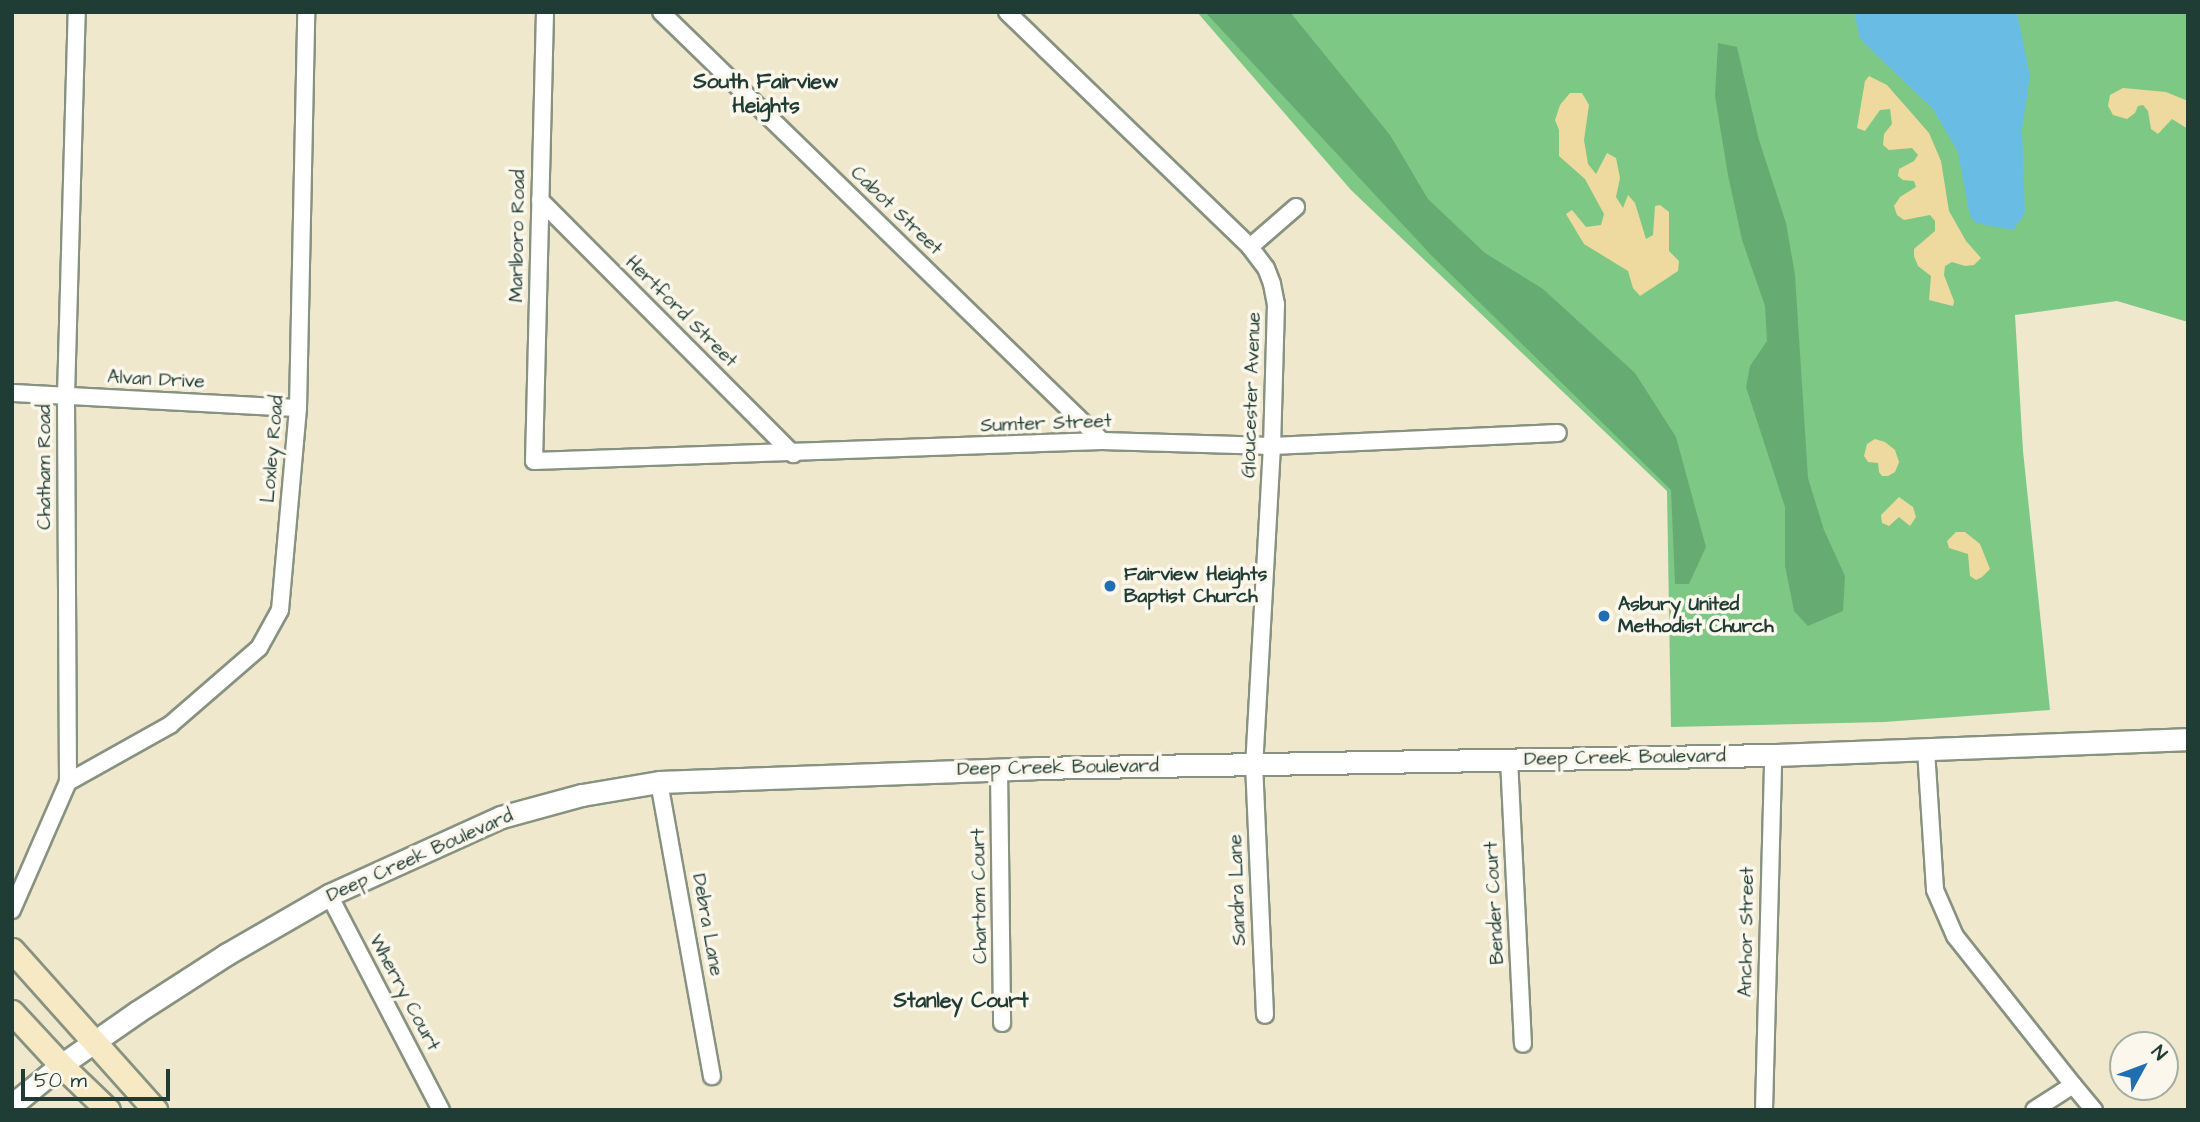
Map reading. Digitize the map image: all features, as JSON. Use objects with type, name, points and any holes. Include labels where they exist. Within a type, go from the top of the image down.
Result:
[{"type":"main road","points":[[12,950],[155,1110]]},
{"type":"main road","points":[[12,1012],[108,1110]]},
{"type":"street","name":"Chatham Road","points":[[12,910],[68,782],[66,396],[77,12]]},
{"type":"street","name":"Loxley Road","points":[[68,782],[170,725],[259,648],[279,610],[298,408],[306,12]]},
{"type":"street","name":"Marlboro Road","points":[[534,461],[545,12]]},
{"type":"street","name":"Cabot Street","points":[[661,12],[1102,441]]},
{"type":"street","name":"Gloucester Avenue","points":[[1007,12],[1250,247],[1266,268],[1276,304],[1272,446],[1254,763]]},
{"type":"street","name":"Hertford Street","points":[[540,200],[793,454]]},
{"type":"street","points":[[1250,247],[1296,207]]},
{"type":"street","name":"Alvan Drive","points":[[12,393],[298,408]]},
{"type":"street","name":"Sumter Street","points":[[534,461],[793,454],[1102,441],[1272,446],[1558,433]]},
{"type":"street","name":"Deep Creek Boulevard","points":[[12,1105],[95,1040],[227,954],[329,895],[500,817],[582,795],[660,782],[999,769],[1773,755],[2188,739]]},
{"type":"street","points":[[1926,750],[1935,891],[1955,936],[2094,1110]]},
{"type":"street","name":"Anchor Street","points":[[1764,1110],[1773,755]]},
{"type":"street","name":"Bender Court","points":[[1509,759],[1522,1044]]},
{"type":"street","name":"Sandra Lane","points":[[1254,763],[1265,1015]]},
{"type":"street","name":"Chartom Court","points":[[999,769],[1002,1023]]},
{"type":"street","name":"Debra Lane","points":[[660,782],[712,1076]]},
{"type":"street","name":"Wherry Court","points":[[329,895],[441,1110]]},
{"type":"street","points":[[2034,1110],[2073,1085]]},
{"type":"green space","points":[[1197,12],[2188,12],[2188,322],[2117,301],[2015,315],[2023,451],[2050,710],[1884,722],[1671,727],[1667,491],[1351,190]]},
{"type":"green space","points":[[1205,12],[1290,12],[1390,135],[1428,199],[1485,253],[1543,289],[1635,373],[1676,437],[1706,547],[1689,584],[1675,584],[1671,490],[1431,255]]},
{"type":"green space","points":[[1718,43],[1737,47],[1759,140],[1786,223],[1795,275],[1808,478],[1824,530],[1845,576],[1843,611],[1808,626],[1794,611],[1785,566],[1785,507],[1746,387],[1750,366],[1767,341],[1765,306],[1742,240],[1728,175],[1715,96]]},
{"type":"sand","points":[[1869,76],[1887,85],[1929,133],[1941,161],[1949,211],[1966,241],[1981,258],[1974,265],[1965,266],[1952,262],[1945,266],[1944,275],[1954,301],[1953,306],[1929,300],[1931,276],[1918,266],[1914,256],[1914,249],[1935,231],[1935,221],[1930,215],[1904,220],[1897,215],[1894,206],[1900,197],[1916,187],[1914,181],[1903,180],[1898,176],[1899,169],[1914,161],[1918,155],[1912,148],[1889,150],[1883,145],[1884,134],[1892,124],[1890,109],[1880,110],[1865,131],[1857,128],[1865,81]]},
{"type":"sand","points":[[2123,88],[2166,92],[2188,101],[2188,129],[2172,119],[2158,134],[2151,129],[2148,111],[2143,105],[2138,106],[2135,113],[2127,119],[2113,115],[2108,106],[2110,95]]},
{"type":"sand","points":[[1570,93],[1582,93],[1589,105],[1584,140],[1588,164],[1596,174],[1607,153],[1616,158],[1620,178],[1616,197],[1623,208],[1628,195],[1635,203],[1646,239],[1653,235],[1655,206],[1660,205],[1669,212],[1669,251],[1679,261],[1678,271],[1640,296],[1633,288],[1628,271],[1584,244],[1566,214],[1572,210],[1586,227],[1601,225],[1604,214],[1585,179],[1559,156],[1559,130],[1555,120],[1560,105]]},
{"type":"sand","points":[[1875,439],[1885,442],[1895,450],[1899,462],[1895,472],[1888,476],[1882,476],[1878,463],[1868,462],[1864,456],[1867,444]]},
{"type":"sand","points":[[1899,497],[1913,507],[1916,517],[1910,526],[1899,517],[1889,526],[1882,523],[1881,515]]},
{"type":"sand","points":[[1956,532],[1965,532],[1980,544],[1990,569],[1976,580],[1970,576],[1968,554],[1949,548],[1947,541]]},
{"type":"water","points":[[1854,12],[2017,12],[2030,76],[2022,130],[2025,213],[2013,230],[1976,223],[1970,216],[1958,152],[1933,109],[1860,39]]},
{"type":"place","name":"Fairview Heights Baptist Church","points":[[1110,586]]},
{"type":"place","name":"Asbury United Methodist Church","points":[[1604,616]]},
{"type":"district","name":"South Fairview Heights","points":[[766,94]]},
{"type":"district","name":"Stanley Court","points":[[961,1001]]}]
